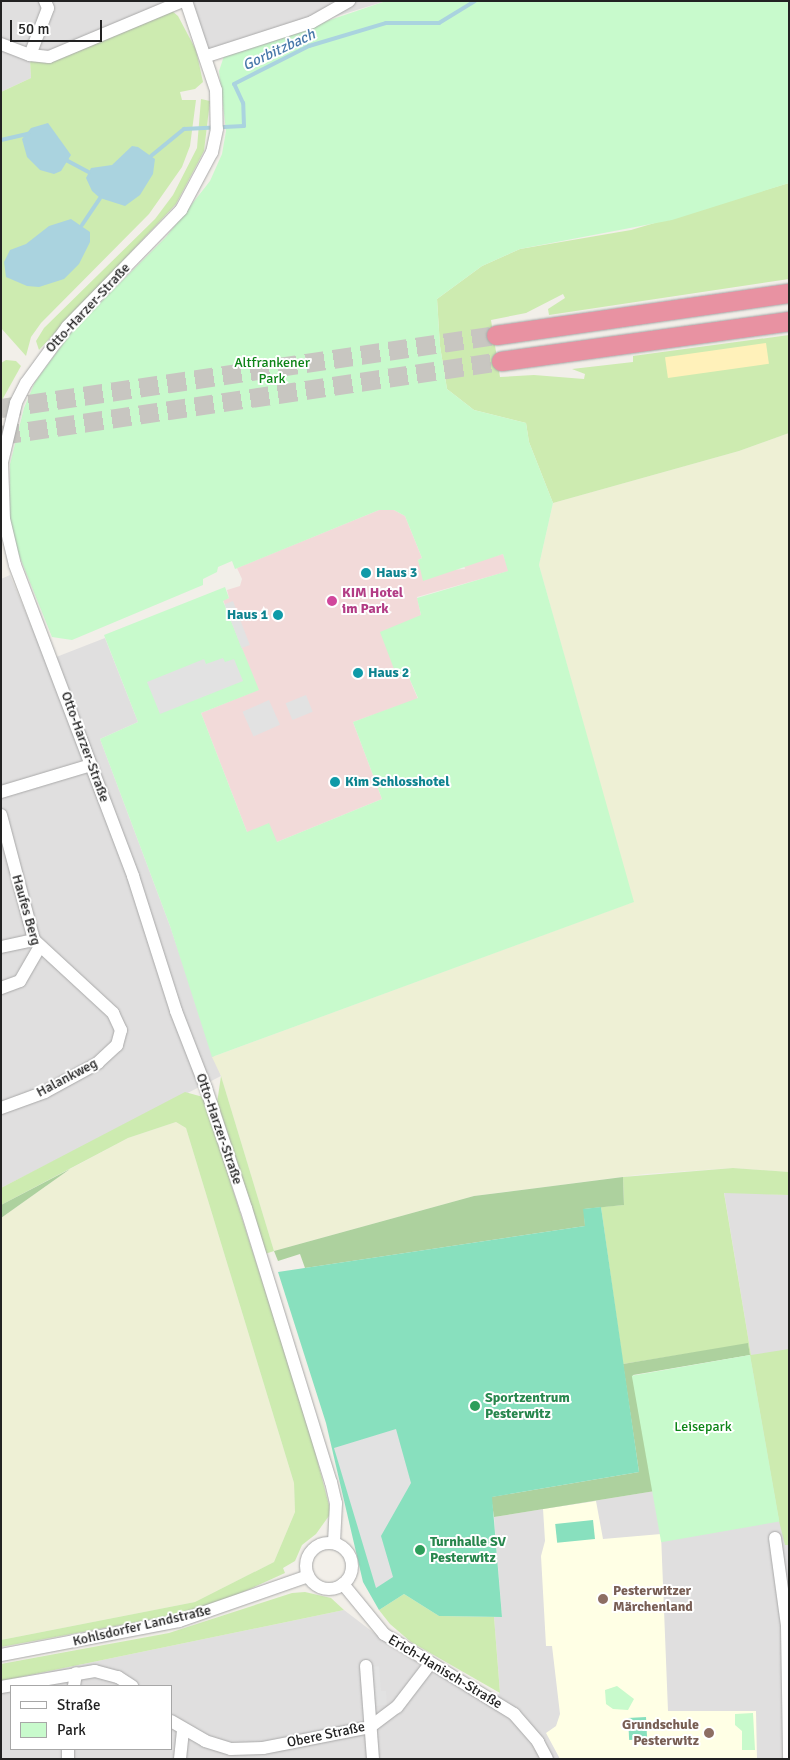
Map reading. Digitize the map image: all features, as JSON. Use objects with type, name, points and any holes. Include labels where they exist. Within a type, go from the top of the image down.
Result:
[{"type":"highway","points":[[496,335],[789,293]]},
{"type":"highway","points":[[501,361],[789,320]]},
{"type":"street","points":[[30,55],[48,8],[45,1]]},
{"type":"street","points":[[1,44],[30,55],[49,57],[185,1]]},
{"type":"street","name":"Otto-Harzer-Straße","points":[[185,1],[207,56],[216,90],[217,129],[212,152],[200,178],[175,216],[67,327],[45,354],[16,403],[2,462],[3,510],[10,548],[133,876],[176,1011],[206,1088],[315,1429],[336,1503],[334,1543]]},
{"type":"street","points":[[207,56],[312,22],[349,1]]},
{"type":"street","points":[[1,792],[91,765]]},
{"type":"street","name":"Haufes Berg","points":[[1,815],[36,944],[20,981],[1,988]]},
{"type":"street","points":[[1,947],[36,944]]},
{"type":"street","name":"Halankweg","points":[[1,1108],[45,1092],[98,1063],[117,1045],[121,1030],[113,1013],[36,944]]},
{"type":"street","points":[[775,1538],[787,1626],[789,1759]]},
{"type":"street","points":[[334,1543],[346,1551],[352,1565],[342,1584],[323,1588],[308,1576],[306,1562],[313,1549],[334,1543]]},
{"type":"street","name":"Kohlsdorfer Landstraße","points":[[1,1655],[179,1621],[308,1576]]},
{"type":"street","name":"Erich-Hanisch-Straße","points":[[342,1584],[384,1634],[514,1714],[538,1742],[547,1759]]},
{"type":"street","name":"Obere Straße","points":[[172,1722],[183,1731],[231,1749],[263,1748],[370,1727],[397,1707],[430,1664]]},
{"type":"street","points":[[366,1666],[373,1759]]},
{"type":"street","points":[[12,1685],[76,1673],[95,1672],[118,1677],[130,1685]]},
{"type":"street","points":[[74,1685],[76,1673]]},
{"type":"street","points":[[180,1759],[183,1731]]},
{"type":"shaded area","points":[[1,1],[183,1],[30,60],[31,78],[1,92]]},
{"type":"shaded area","points":[[186,1],[386,1],[207,56]]},
{"type":"shaded area","points":[[789,433],[789,1172],[733,1168],[645,1174],[474,1196],[274,1251],[221,1076],[212,1057],[633,902],[539,565],[553,503],[739,451]]},
{"type":"shaded area","points":[[379,510],[394,510],[405,516],[422,558],[418,560],[423,572],[465,569],[464,565],[503,554],[509,571],[417,597],[421,615],[397,677],[407,673],[418,699],[353,722],[382,799],[277,842],[247,832],[201,713],[258,690],[223,600],[229,598],[227,590],[240,586],[242,579],[237,568]]},
{"type":"shaded area","points":[[10,575],[46,661],[105,638],[138,722],[100,739],[170,926],[221,1076],[1,1188],[1,579]]},
{"type":"shaded area","points":[[233,601],[250,645],[241,648],[225,604]]},
{"type":"shaded area","points":[[223,658],[225,662],[234,659],[243,681],[160,714],[147,682],[204,659],[206,664]]},
{"type":"shaded area","points":[[306,695],[313,712],[292,720],[286,703]]},
{"type":"shaded area","points":[[269,700],[280,725],[253,736],[243,712]]},
{"type":"shaded area","points":[[176,1122],[186,1128],[294,1483],[295,1512],[274,1562],[195,1602],[1,1640],[1,1218],[70,1169],[128,1138]]},
{"type":"shaded area","points":[[724,1192],[789,1195],[789,1759],[1,1759],[1,1681],[344,1610],[399,1652],[492,1704],[500,1692],[494,1617],[502,1617],[494,1517],[655,1491],[663,1526],[751,1355]]},
{"type":"shaded area","points":[[396,1429],[411,1483],[381,1536],[393,1577],[376,1588],[334,1448]]},
{"type":"shaded area","name":"Pesterwitzer Märchenland","points":[[596,1501],[603,1539],[661,1534],[668,1711],[756,1711],[757,1759],[560,1759],[546,1733],[556,1726],[560,1714],[552,1646],[546,1646],[541,1556],[545,1541],[543,1509]]},
{"type":"shaded area","points":[[379,1666],[381,1691],[386,1691],[387,1705],[374,1706],[371,1667]]},
{"type":"green space","name":"Altfrankener Park","points":[[386,1],[789,1],[789,183],[672,220],[520,249],[482,266],[437,299],[440,346],[447,389],[474,410],[526,423],[529,442],[553,503],[539,565],[634,902],[212,1057],[170,926],[100,739],[138,722],[104,635],[225,587],[229,598],[223,601],[259,690],[201,713],[247,832],[269,823],[277,842],[382,799],[353,722],[418,698],[407,673],[397,677],[380,632],[421,615],[417,598],[508,571],[503,554],[423,581],[418,560],[422,558],[405,516],[394,510],[379,510],[235,569],[232,561],[218,567],[217,572],[203,579],[203,585],[72,640],[52,637],[17,550],[10,519],[10,464],[24,408],[35,382],[73,330],[166,237],[210,181],[222,154],[226,131],[219,71],[224,56]]},
{"type":"green space","points":[[172,11],[178,16],[196,50],[203,82],[195,89],[180,92],[182,100],[196,100],[190,146],[182,167],[149,214],[41,323],[31,337],[26,356],[1,328],[1,92],[31,78],[30,60]]},
{"type":"green space","points":[[201,99],[210,101],[204,151],[176,204],[39,350],[36,341],[44,328],[155,219],[173,195],[197,148]]},
{"type":"green space","points":[[789,183],[789,279],[549,315],[548,309],[565,298],[563,294],[526,313],[491,320],[500,377],[534,375],[584,379],[585,374],[572,369],[633,362],[633,356],[789,335],[789,433],[739,451],[553,503],[529,442],[526,423],[474,410],[447,389],[440,346],[437,299],[482,266],[520,249],[631,230]]},
{"type":"green space","points":[[6,360],[16,361],[21,366],[1,402],[1,363]]},
{"type":"green space","points":[[221,1076],[274,1251],[265,1254],[217,1103]]},
{"type":"green space","points":[[185,1092],[203,1097],[308,1424],[331,1513],[316,1534],[302,1545],[295,1561],[283,1568],[285,1573],[221,1602],[175,1615],[1,1647],[1,1640],[195,1602],[274,1562],[295,1512],[294,1483],[186,1128],[176,1122],[128,1138],[1,1205],[1,1188]]},
{"type":"green space","points":[[733,1168],[789,1172],[789,1195],[724,1193],[751,1355],[789,1349],[789,1545],[785,1545],[779,1521],[748,1344],[623,1364],[601,1207],[624,1205],[623,1177]]},
{"type":"green space","points":[[70,1169],[1,1218],[1,1205]]},
{"type":"green space","points":[[623,1177],[624,1205],[584,1209],[585,1226],[305,1268],[300,1254],[278,1261],[274,1251],[474,1196]]},
{"type":"green space","name":"Sportzentrum Pesterwitz","points":[[601,1207],[639,1472],[492,1497],[502,1617],[439,1616],[404,1594],[379,1610],[363,1582],[326,1423],[278,1272],[585,1226],[583,1209]]},
{"type":"green space","points":[[748,1343],[750,1355],[633,1375],[655,1491],[494,1517],[491,1497],[639,1472],[623,1364]]},
{"type":"green space","name":"Leisepark","points":[[750,1355],[779,1521],[661,1542],[632,1376]]},
{"type":"green space","points":[[593,1520],[595,1539],[557,1543],[555,1524]]},
{"type":"green space","points":[[305,1592],[331,1598],[344,1610],[1,1681],[1,1664],[169,1633],[292,1593]]},
{"type":"green space","points":[[404,1594],[439,1616],[494,1617],[500,1693],[411,1642],[390,1624],[379,1610]]},
{"type":"green space","points":[[617,1686],[634,1699],[628,1710],[613,1709],[606,1704],[605,1690]]},
{"type":"green space","points":[[753,1713],[755,1750],[742,1750],[742,1731],[735,1725],[735,1714]]},
{"type":"green space","points":[[646,1717],[647,1739],[629,1740],[628,1718]]},
{"type":"sand","points":[[766,343],[769,364],[668,378],[665,357]]},
{"type":"water","points":[[48,123],[71,155],[61,171],[54,174],[40,170],[27,157],[22,139],[31,128]]},
{"type":"water","points":[[132,146],[138,147],[155,159],[153,174],[140,195],[125,206],[100,198],[92,191],[86,178],[91,168],[112,165]]},
{"type":"water","points":[[71,219],[90,232],[90,242],[79,264],[64,279],[39,287],[27,286],[6,277],[4,262],[10,250],[26,244],[49,226]]},
{"type":"waterway","name":"Gorbitzbach","points":[[151,156],[184,129],[244,126],[243,103],[234,84],[309,46],[386,23],[439,23],[475,1]]},
{"type":"waterway","points":[[1,140],[28,134]]},
{"type":"waterway","points":[[66,160],[89,172]]},
{"type":"waterway","points":[[82,225],[100,198]]},
{"type":"tunnel","points":[[1,408],[496,335]]},
{"type":"tunnel","points":[[1,435],[501,361]]},
{"type":"place","name":"Haus 3","points":[[366,573]]},
{"type":"place","name":"KIM Hotel im Park","points":[[332,601]]},
{"type":"place","name":"Haus 1","points":[[278,615]]},
{"type":"place","name":"Haus 2","points":[[358,673]]},
{"type":"place","name":"Kim Schlosshotel","points":[[335,782]]},
{"type":"place","name":"Sportzentrum Pesterwitz","points":[[475,1406]]},
{"type":"place","name":"Turnhalle SV Pesterwitz","points":[[420,1550]]},
{"type":"place","name":"Pesterwitzer Märchenland","points":[[603,1599]]},
{"type":"place","name":"Grundschule Pesterwitz","points":[[709,1733]]}]
